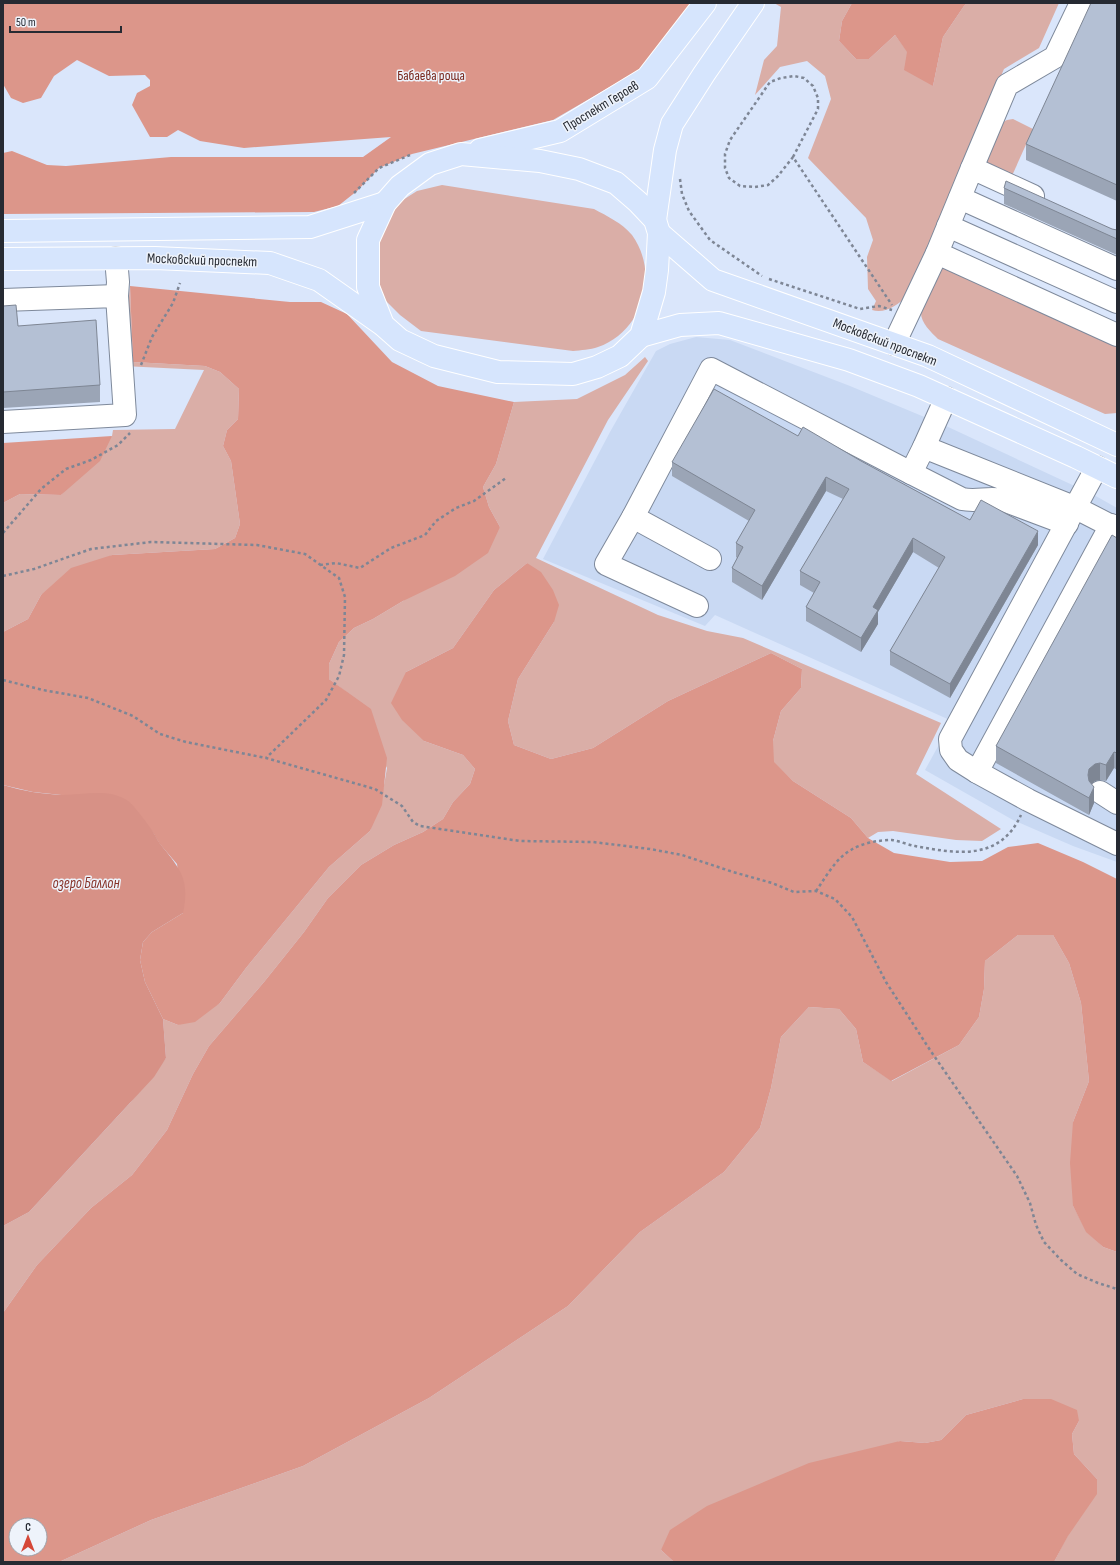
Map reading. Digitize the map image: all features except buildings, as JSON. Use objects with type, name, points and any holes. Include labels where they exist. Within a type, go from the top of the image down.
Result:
[{"type":"main road","name":"Проспект Героев","points":[[385,203],[400,186],[430,164],[461,154],[560,131],[647,78],[705,3]]},
{"type":"main road","points":[[641,336],[654,292],[657,270],[657,227],[665,150],[672,124],[704,74],[753,3]]},
{"type":"main road","name":"Московский проспект","points":[[461,154],[540,161],[579,168],[616,183],[638,202],[657,227],[713,280],[928,356],[1117,445]]},
{"type":"main road","name":"Московский проспект","points":[[3,231],[310,227],[385,203]]},
{"type":"main road","points":[[384,325],[368,287],[368,240],[385,203]]},
{"type":"main road","name":"Московский проспект","points":[[3,259],[155,258],[270,263],[319,280],[384,325],[400,340],[434,356],[498,372],[573,374],[597,367],[620,356],[641,336],[680,325],[719,323],[849,360],[919,386],[1117,477]]},
{"type":"lane","points":[[894,344],[937,253],[1007,84],[1055,57],[1081,3]]},
{"type":"lane","points":[[972,168],[1052,204]]},
{"type":"lane","points":[[960,198],[1117,269]]},
{"type":"lane","points":[[948,226],[1117,302]]},
{"type":"lane","points":[[937,253],[1117,336]]},
{"type":"lane","points":[[3,422],[126,415],[117,296],[118,282],[116,258]]},
{"type":"lane","points":[[3,300],[117,296]]},
{"type":"lane","points":[[697,606],[606,564],[633,517],[711,369],[962,499],[970,501],[994,498],[1114,527],[977,772]]},
{"type":"lane","points":[[911,473],[946,398]]},
{"type":"lane","points":[[924,447],[1072,516]]},
{"type":"lane","points":[[1097,467],[1072,516],[950,739],[951,750],[958,760],[977,772],[1028,800],[1117,844]]},
{"type":"lane","points":[[633,517],[710,559]]},
{"type":"path","points":[[794,76],[804,78],[812,86],[818,98],[818,109],[793,157],[778,176],[768,185],[755,187],[740,186],[729,178],[725,168],[725,154],[730,140],[770,82],[781,78],[794,76]]},
{"type":"path","points":[[679,172],[682,194],[689,211],[710,240],[760,276],[860,309],[879,306],[897,312],[793,157]]},
{"type":"path","points":[[320,565],[336,563],[360,568],[391,548],[425,535],[436,521],[456,508],[474,501],[506,478]]},
{"type":"path","points":[[3,576],[34,569],[91,549],[151,542],[257,545],[304,554],[320,565],[338,578],[345,597],[344,655],[338,676],[326,700],[266,758]]},
{"type":"path","points":[[3,680],[43,690],[88,698],[133,716],[160,734],[186,742],[266,758],[375,789],[402,806],[413,822],[420,826],[520,842],[593,842],[650,849],[682,855],[772,883],[794,892],[816,892],[835,899],[852,917],[886,982],[930,1050],[1017,1176],[1030,1203],[1036,1225],[1044,1242],[1077,1274],[1117,1289]]},
{"type":"path","points":[[816,892],[836,863],[850,850],[867,843],[892,840],[914,846],[961,853],[984,850],[1002,841],[1016,827],[1028,800]]},
{"type":"shaded area","points":[[774,3],[852,3],[842,21],[839,41],[856,59],[869,59],[895,35],[933,86],[943,37],[967,3],[1059,3],[1039,48],[1004,69],[907,296],[900,303],[886,310],[872,310],[876,301],[868,289],[867,257],[873,240],[866,218],[808,158],[831,99],[825,76],[807,61],[780,67],[755,95],[764,60],[777,46],[781,7]]},
{"type":"shaded area","points":[[1013,119],[1033,129],[1011,178],[982,165],[1001,123]]},
{"type":"shaded area","points":[[442,185],[594,209],[614,220],[632,235],[640,250],[645,267],[645,283],[642,300],[636,315],[626,328],[614,339],[598,347],[573,351],[421,331],[400,315],[383,298],[374,275],[380,225],[395,205],[417,191]]},
{"type":"shaded area","points":[[939,262],[1117,342],[1117,413],[1105,414],[938,339],[925,324],[921,317],[921,313]]},
{"type":"shaded area","points":[[130,286],[133,362],[205,366],[220,372],[239,389],[238,419],[227,430],[223,446],[231,461],[240,524],[235,538],[215,549],[112,555],[41,595],[28,619],[3,632],[3,503],[20,494],[61,495],[112,436],[113,430],[175,429],[204,370],[123,366]]},
{"type":"shaded area","points":[[696,337],[730,340],[850,386],[946,426],[1094,495],[1117,508],[1117,862],[1073,846],[1013,820],[925,770],[952,721],[715,615],[705,626],[543,559],[610,432],[656,351],[670,344]]},
{"type":"shaded area","points":[[645,357],[648,361],[608,420],[536,558],[658,615],[707,631],[743,638],[941,723],[916,774],[1001,829],[982,841],[956,840],[893,831],[878,832],[868,838],[851,818],[793,781],[773,762],[773,741],[781,711],[801,688],[802,669],[771,653],[668,701],[593,748],[551,759],[514,745],[508,721],[518,679],[554,622],[527,563],[494,590],[453,648],[406,672],[424,741],[463,755],[475,769],[470,784],[453,802],[443,819],[423,832],[394,845],[361,865],[328,898],[304,932],[264,982],[209,1046],[193,1074],[167,1130],[132,1175],[91,1208],[37,1265],[3,1313],[3,1226],[29,1212],[130,1103],[166,1058],[163,1019],[178,1025],[220,1003],[246,968],[329,867],[370,831],[384,785],[387,768],[345,691],[329,679],[329,664],[339,642],[354,628],[373,619],[403,601],[500,527],[489,507],[483,487],[496,464],[514,402],[577,399],[625,375]]},
{"type":"shaded area","points":[[1018,935],[1053,935],[1069,963],[1081,1003],[1089,1081],[1073,1122],[1073,1206],[1087,1232],[1103,1247],[1117,1252],[1117,1562],[1054,1562],[1097,1479],[1074,1454],[1072,1434],[1079,1421],[1023,1399],[966,1415],[941,1440],[925,1443],[900,1441],[661,1550],[674,1562],[59,1562],[151,1520],[303,1466],[429,1398],[568,1306],[640,1232],[724,1172],[760,1128],[771,1088],[781,1037],[809,1007],[839,1009],[856,1029],[863,1062],[892,1081],[959,1045],[979,1017],[984,989],[985,961]]},
{"type":"green space","name":"Бабаева роща","points":[[3,3],[693,3],[639,70],[553,120],[412,154],[379,168],[357,191],[338,206],[314,212],[3,214],[3,153],[12,151],[47,165],[66,166],[171,157],[363,157],[391,137],[244,148],[200,141],[178,130],[167,137],[150,137],[132,105],[137,93],[150,86],[150,80],[145,75],[109,76],[77,60],[54,76],[41,98],[23,103],[11,98],[3,84]]},
{"type":"green space","points":[[852,3],[967,3],[943,37],[933,86],[904,70],[907,52],[895,35],[869,59],[856,59],[839,41],[842,21]]},
{"type":"green space","points":[[130,286],[290,302],[321,302],[347,314],[392,362],[438,386],[514,402],[496,464],[483,487],[489,507],[500,527],[488,553],[455,576],[403,601],[373,619],[354,628],[339,642],[329,664],[329,679],[371,709],[387,758],[382,805],[370,831],[329,867],[246,968],[220,1003],[195,1022],[178,1025],[163,1019],[145,982],[140,960],[143,942],[152,932],[183,913],[177,864],[128,802],[33,792],[3,785],[3,632],[28,619],[41,595],[71,568],[112,555],[215,549],[235,538],[240,524],[231,461],[223,446],[227,430],[238,419],[239,389],[220,372],[205,366],[133,362]]},
{"type":"green space","points":[[112,436],[100,461],[61,495],[20,494],[3,503],[3,443]]},
{"type":"green space","points":[[527,563],[541,572],[553,590],[559,605],[554,622],[518,679],[508,721],[514,745],[551,759],[593,748],[668,701],[771,653],[802,669],[801,688],[781,711],[773,741],[774,762],[793,781],[851,818],[868,838],[894,853],[950,862],[982,861],[1008,847],[1038,843],[1083,862],[1117,879],[1117,1252],[1103,1247],[1086,1232],[1073,1206],[1070,1163],[1073,1122],[1089,1081],[1081,1003],[1069,963],[1053,935],[1018,935],[985,961],[984,989],[979,1017],[959,1045],[891,1081],[863,1062],[856,1029],[839,1009],[809,1007],[781,1037],[771,1088],[760,1128],[724,1172],[640,1232],[568,1306],[429,1398],[303,1466],[151,1520],[59,1562],[3,1562],[3,1313],[37,1265],[91,1208],[132,1175],[167,1130],[193,1074],[209,1046],[264,982],[304,932],[328,898],[361,865],[394,845],[423,832],[443,819],[453,802],[470,784],[475,769],[463,755],[424,741],[402,720],[391,703],[406,672],[453,648],[494,590]]},
{"type":"green space","points":[[1023,1399],[1051,1399],[1077,1410],[1079,1421],[1072,1434],[1074,1454],[1097,1479],[1097,1494],[1068,1536],[1054,1562],[674,1562],[661,1550],[670,1530],[707,1506],[809,1463],[900,1441],[925,1443],[941,1440],[966,1415]]},
{"type":"water","name":"озеро Баллон","points":[[3,785],[25,791],[55,795],[105,793],[121,797],[128,801],[146,822],[159,843],[179,869],[184,884],[185,902],[183,913],[152,932],[143,942],[140,960],[145,982],[163,1019],[166,1058],[154,1077],[29,1212],[3,1226]]}]
